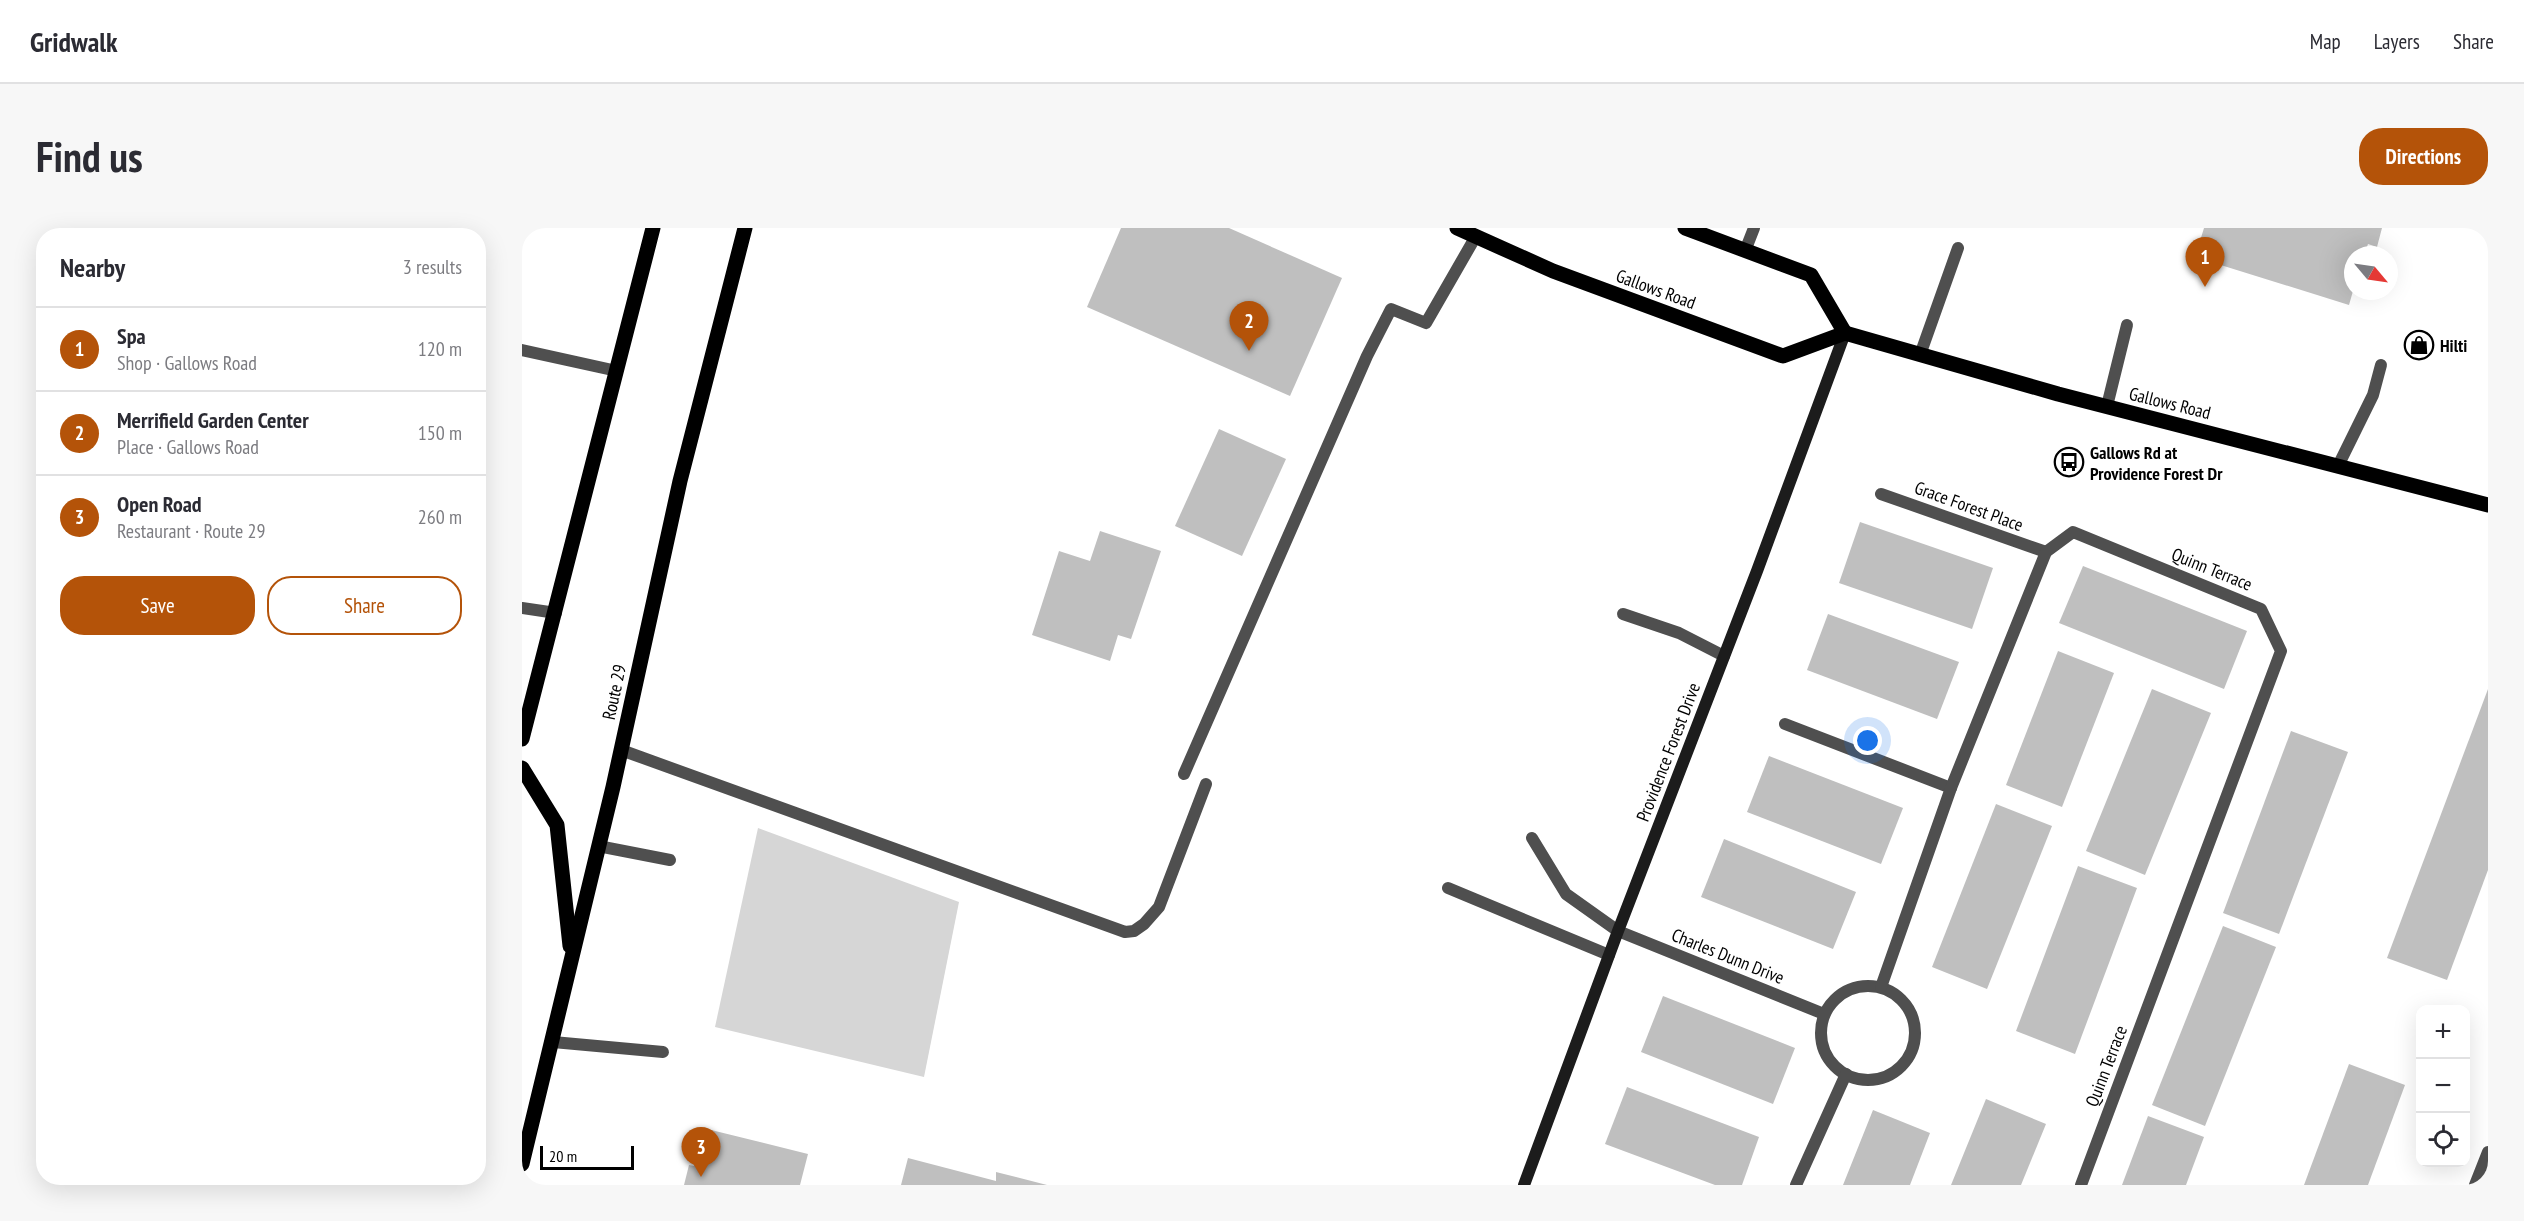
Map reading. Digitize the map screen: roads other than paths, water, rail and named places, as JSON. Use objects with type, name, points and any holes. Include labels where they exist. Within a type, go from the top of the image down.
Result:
[{"type":"main road","points":[[522,739],[653,228]]},
{"type":"main road","name":"Route 29","points":[[522,1164],[621,750],[680,481],[745,228]]},
{"type":"main road","name":"Gallows Road","points":[[1456,228],[1553,271],[1783,356],[1845,333],[2107,406],[2488,505]]},
{"type":"main road","points":[[1684,228],[1811,276],[1845,333]]},
{"type":"main road","points":[[522,768],[557,825],[571,958]]},
{"type":"street","points":[[1745,251],[1754,228]]},
{"type":"street","points":[[1184,774],[1367,356],[1391,309],[1426,324],[1476,236]]},
{"type":"street","points":[[1920,355],[1958,248]]},
{"type":"street","points":[[2107,406],[2127,325]]},
{"type":"street","name":"Providence Forest Drive","points":[[1524,1185],[1845,333]]},
{"type":"street","points":[[522,350],[618,371]]},
{"type":"street","points":[[2338,466],[2373,395],[2381,365]]},
{"type":"street","name":"Grace Forest Place","points":[[1881,494],[2046,552]]},
{"type":"street","name":"Quinn Terrace","points":[[2046,552],[2073,532],[2261,609],[2281,651],[2081,1185]]},
{"type":"street","points":[[1881,987],[1951,788],[2046,552]]},
{"type":"street","points":[[522,609],[555,613]]},
{"type":"street","points":[[1623,614],[1679,633],[1724,656]]},
{"type":"street","points":[[1785,724],[1951,788]]},
{"type":"street","points":[[621,750],[1125,932],[1144,924],[1159,907],[1206,784]]},
{"type":"street","name":"Charles Dunn Drive","points":[[1532,838],[1566,894],[1618,931],[1824,1014]]},
{"type":"street","points":[[598,846],[670,860]]},
{"type":"street","points":[[1448,888],[1610,955]]},
{"type":"street","points":[[1867,985],[1881,987],[1895,994],[1906,1005],[1913,1019],[1915,1035],[1912,1050],[1892,1074],[1869,1079],[1846,1074],[1834,1066],[1824,1048],[1821,1028],[1824,1014],[1832,1003],[1848,991],[1867,985]]},
{"type":"street","points":[[553,1042],[663,1052]]},
{"type":"street","points":[[1796,1185],[1846,1074]]},
{"type":"street","points":[[2475,1185],[2488,1152]]},
{"type":"place","name":"Spa","points":[[2205,287]]},
{"type":"place","name":"Hilti","points":[[2419,345]]},
{"type":"place","name":"Merrifield Garden Center","points":[[1249,351]]},
{"type":"place","name":"Gallows Rd at Providence Forest Dr","points":[[2069,462]]},
{"type":"place","name":"Open Road","points":[[701,1177]]}]
